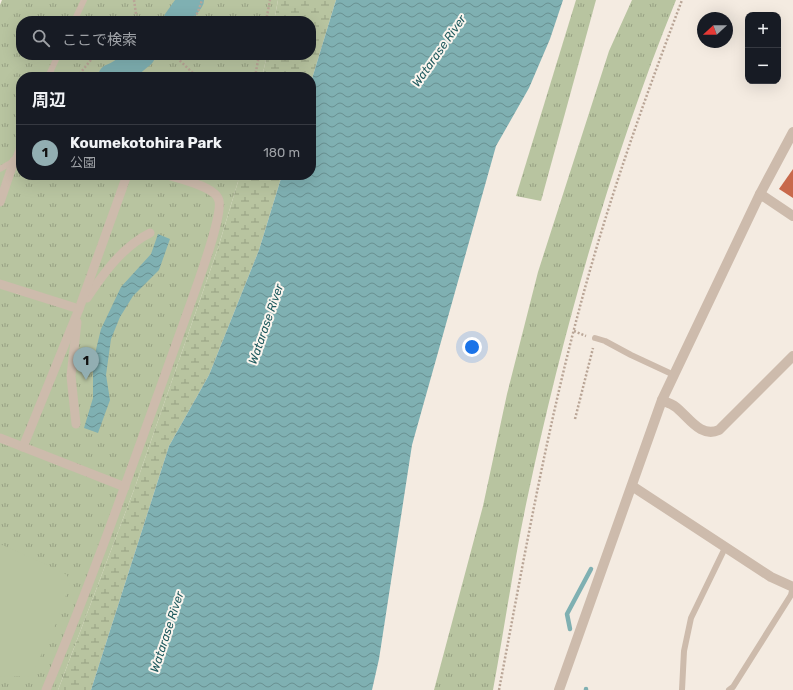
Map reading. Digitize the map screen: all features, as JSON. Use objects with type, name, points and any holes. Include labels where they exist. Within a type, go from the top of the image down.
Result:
[{"type":"street","points":[[559,690],[606,552],[632,486],[662,400],[760,194],[793,132]]},
{"type":"street","points":[[0,202],[14,161]]},
{"type":"street","points":[[23,447],[79,309],[126,180]]},
{"type":"street","points":[[46,690],[97,566],[200,277],[216,224],[220,202],[216,194],[209,189],[182,180]]},
{"type":"street","points":[[760,194],[793,216]]},
{"type":"street","points":[[76,424],[71,376],[79,309],[111,265],[142,237],[150,233]]},
{"type":"street","points":[[0,284],[79,309]]},
{"type":"street","points":[[662,400],[675,406],[705,432],[712,433],[719,430],[793,356]]},
{"type":"street","points":[[0,438],[125,487]]},
{"type":"street","points":[[632,486],[771,577],[793,587]]},
{"type":"lane","points":[[76,16],[84,0]]},
{"type":"lane","points":[[50,72],[56,60]]},
{"type":"lane","points":[[0,169],[14,161],[16,156]]},
{"type":"lane","points":[[595,338],[605,341],[674,375]]},
{"type":"lane","points":[[682,690],[684,651],[691,618],[725,548]]},
{"type":"lane","points":[[728,690],[733,687],[791,595],[793,587]]},
{"type":"path","points":[[134,0],[136,16]]},
{"type":"path","points":[[195,16],[202,0]]},
{"type":"path","points":[[267,16],[270,0]]},
{"type":"path","points":[[499,690],[528,531],[574,331],[604,222],[643,102],[682,0]]},
{"type":"path","points":[[81,72],[91,60]]},
{"type":"path","points":[[179,60],[192,72]]},
{"type":"path","points":[[256,72],[258,60]]},
{"type":"path","points":[[574,331],[579,334]]},
{"type":"path","points":[[575,419],[595,338]]},
{"type":"green space","points":[[2,0],[278,0],[275,16],[16,16],[16,60],[266,60],[263,72],[16,72],[16,180],[238,180],[218,248],[135,487],[58,690],[0,690],[0,5]]},
{"type":"green space","points":[[278,0],[336,0],[314,72],[263,72],[266,60],[316,60],[316,16],[275,16]]},
{"type":"green space","points":[[576,0],[596,0],[541,201],[516,196]]},
{"type":"green space","points":[[632,0],[676,0],[652,60],[610,183],[591,244],[557,369],[523,519],[493,690],[434,690],[483,506],[507,394],[538,272],[609,51]]},
{"type":"green space","points":[[238,180],[280,180],[259,250],[209,375],[169,446],[91,690],[58,690],[135,487],[218,248]]},
{"type":"green space","points":[[0,544],[67,575],[70,584],[55,626],[32,674],[29,676],[0,677]]},
{"type":"water","name":"Watarase River","points":[[336,0],[563,0],[550,39],[529,88],[496,146],[412,445],[379,659],[372,690],[91,690],[169,446],[209,375],[259,250],[280,180],[316,180],[316,72],[314,72]]},
{"type":"water","points":[[158,234],[170,239],[159,270],[133,296],[120,317],[111,339],[106,375],[110,400],[98,433],[84,428],[93,398],[93,362],[101,329],[121,287],[151,254]]},
{"type":"building","points":[[793,169],[793,198],[779,189]]},
{"type":"waterway","points":[[180,16],[191,0]]},
{"type":"waterway","points":[[121,72],[136,60]]},
{"type":"waterway","points":[[570,629],[567,614],[591,569]]},
{"type":"place","name":"Koumekotohira Park","points":[[86,380]]}]
